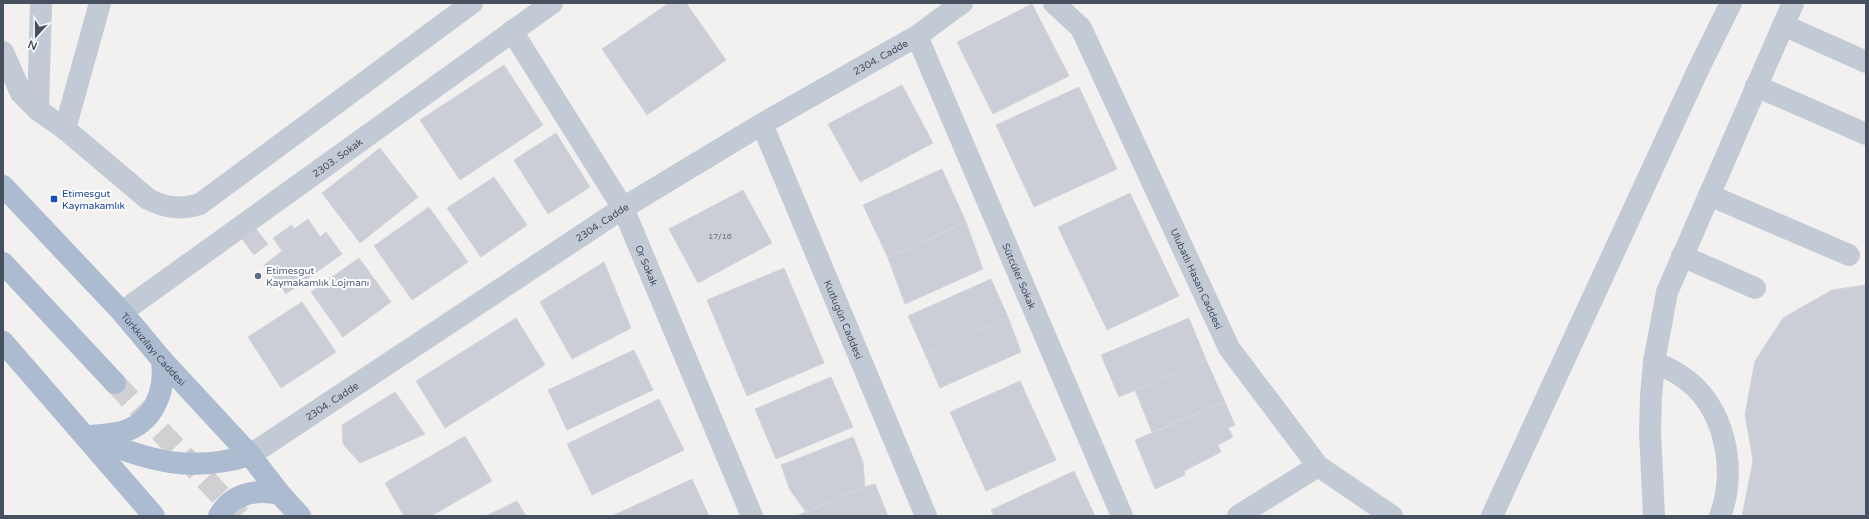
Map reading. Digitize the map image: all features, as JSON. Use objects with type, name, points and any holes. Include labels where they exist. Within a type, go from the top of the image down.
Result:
[{"type":"main road","name":"Türkkızılayı Caddesi","points":[[3,186],[122,312],[162,360],[250,455],[280,494],[300,516]]},
{"type":"main road","points":[[3,263],[115,383]]},
{"type":"main road","points":[[3,342],[154,516]]},
{"type":"main road","points":[[86,436],[122,432],[145,419],[158,400],[162,388],[164,374],[162,360]]},
{"type":"main road","points":[[86,436],[160,462],[180,464],[216,463],[250,455]]},
{"type":"main road","points":[[219,516],[224,506],[244,494],[268,491],[280,494]]},
{"type":"street","points":[[38,110],[41,3]]},
{"type":"street","points":[[66,128],[100,3]]},
{"type":"street","points":[[3,52],[21,93],[38,110],[66,128],[148,199],[160,205],[174,208],[187,208],[200,204],[472,3]]},
{"type":"street","name":"2303. Sokak","points":[[122,312],[552,3]]},
{"type":"street","name":"2304. Cadde","points":[[250,455],[623,208],[762,124],[917,36],[962,3]]},
{"type":"street","name":"Ulubatlı Hasan Caddesi","points":[[1054,3],[1081,28],[1229,348],[1318,466],[1392,516]]},
{"type":"street","points":[[1492,516],[1698,70],[1732,3]]},
{"type":"street","points":[[1654,516],[1650,431],[1651,397],[1654,362],[1667,292],[1793,3]]},
{"type":"street","points":[[1783,25],[1866,62]]},
{"type":"street","name":"Or Sokak","points":[[512,31],[623,208],[752,516]]},
{"type":"street","name":"Sütcüler Sokak","points":[[917,36],[1122,516]]},
{"type":"street","points":[[1756,86],[1866,134]]},
{"type":"street","name":"Kutlugün Caddesi","points":[[762,124],[926,516]]},
{"type":"street","points":[[1709,195],[1849,255]]},
{"type":"street","points":[[1682,256],[1755,288]]},
{"type":"street","points":[[1654,362],[1682,376],[1711,410],[1719,424],[1728,457],[1726,492],[1720,516]]},
{"type":"street","points":[[1238,516],[1318,466]]},
{"type":"building","points":[[669,3],[686,3],[726,60],[647,115],[602,49]]},
{"type":"building","points":[[1032,4],[1069,76],[993,114],[957,42]]},
{"type":"building","points":[[504,65],[543,125],[460,180],[420,120]]},
{"type":"building","points":[[902,85],[933,143],[860,182],[828,124]]},
{"type":"building","points":[[1079,87],[1117,169],[1034,207],[996,125]]},
{"type":"building","points":[[556,133],[590,187],[548,214],[514,160]]},
{"type":"building","points":[[380,148],[418,197],[360,243],[322,193]]},
{"type":"building","points":[[942,169],[966,222],[888,258],[863,205]]},
{"type":"building","points":[[494,177],[527,225],[481,257],[447,208]]},
{"type":"building","points":[[743,190],[772,243],[698,283],[669,229]]},
{"type":"building","points":[[1130,193],[1179,296],[1107,330],[1058,227]]},
{"type":"building","points":[[429,207],[468,262],[412,300],[374,246]]},
{"type":"building","name":"Etimesgut Kaymakamlık Lojmanı","points":[[308,219],[320,237],[326,232],[342,254],[286,294],[264,265],[282,251],[273,238],[292,225],[294,229]]},
{"type":"building","points":[[966,222],[983,269],[905,304],[888,258]]},
{"type":"building","points":[[256,229],[268,244],[254,255],[242,239]]},
{"type":"building","points":[[359,258],[391,302],[343,337],[311,292]]},
{"type":"building","points":[[604,262],[631,328],[572,359],[540,302]]},
{"type":"building","points":[[784,268],[824,363],[747,396],[707,300]]},
{"type":"building","points":[[991,279],[1008,317],[925,354],[908,316]]},
{"type":"building","points":[[1866,285],[1866,516],[1742,516],[1753,461],[1745,414],[1755,361],[1783,318],[1832,290]]},
{"type":"building","points":[[302,302],[336,352],[281,388],[248,337]]},
{"type":"building","points":[[1008,317],[1021,352],[940,388],[925,354]]},
{"type":"building","points":[[516,318],[545,365],[445,428],[416,381]]},
{"type":"building","points":[[1189,318],[1206,360],[1119,397],[1101,355]]},
{"type":"building","points":[[634,350],[653,390],[567,430],[548,390]]},
{"type":"building","points":[[1206,360],[1225,402],[1152,432],[1135,390]]},
{"type":"building","points":[[831,377],[853,427],[776,459],[755,409]]},
{"type":"building","points":[[1020,381],[1056,460],[986,491],[950,412]]},
{"type":"building","points":[[395,392],[425,434],[360,463],[343,444],[342,425]]},
{"type":"building","points":[[659,399],[684,450],[592,495],[567,444]]},
{"type":"building","points":[[1225,402],[1235,425],[1228,428],[1233,437],[1218,445],[1221,452],[1184,471],[1185,475],[1155,489],[1135,440]]},
{"type":"building","points":[[465,436],[492,481],[431,516],[404,516],[385,483]]},
{"type":"building","points":[[853,437],[863,462],[865,487],[806,512],[790,490],[781,465]]},
{"type":"building","points":[[1074,471],[1095,516],[994,516],[991,510]]},
{"type":"building","points":[[692,479],[709,516],[612,516]]},
{"type":"building","points":[[875,484],[888,516],[796,516],[865,487]]},
{"type":"building","points":[[517,501],[526,516],[486,516]]},
{"type":"tunnel","points":[[115,383],[240,516]]},
{"type":"place","name":"Etimesgut Kaymakamlık","points":[[54,199]]},
{"type":"place","name":"Etimesgut Kaymakamlık Lojmanı","points":[[258,276]]}]
